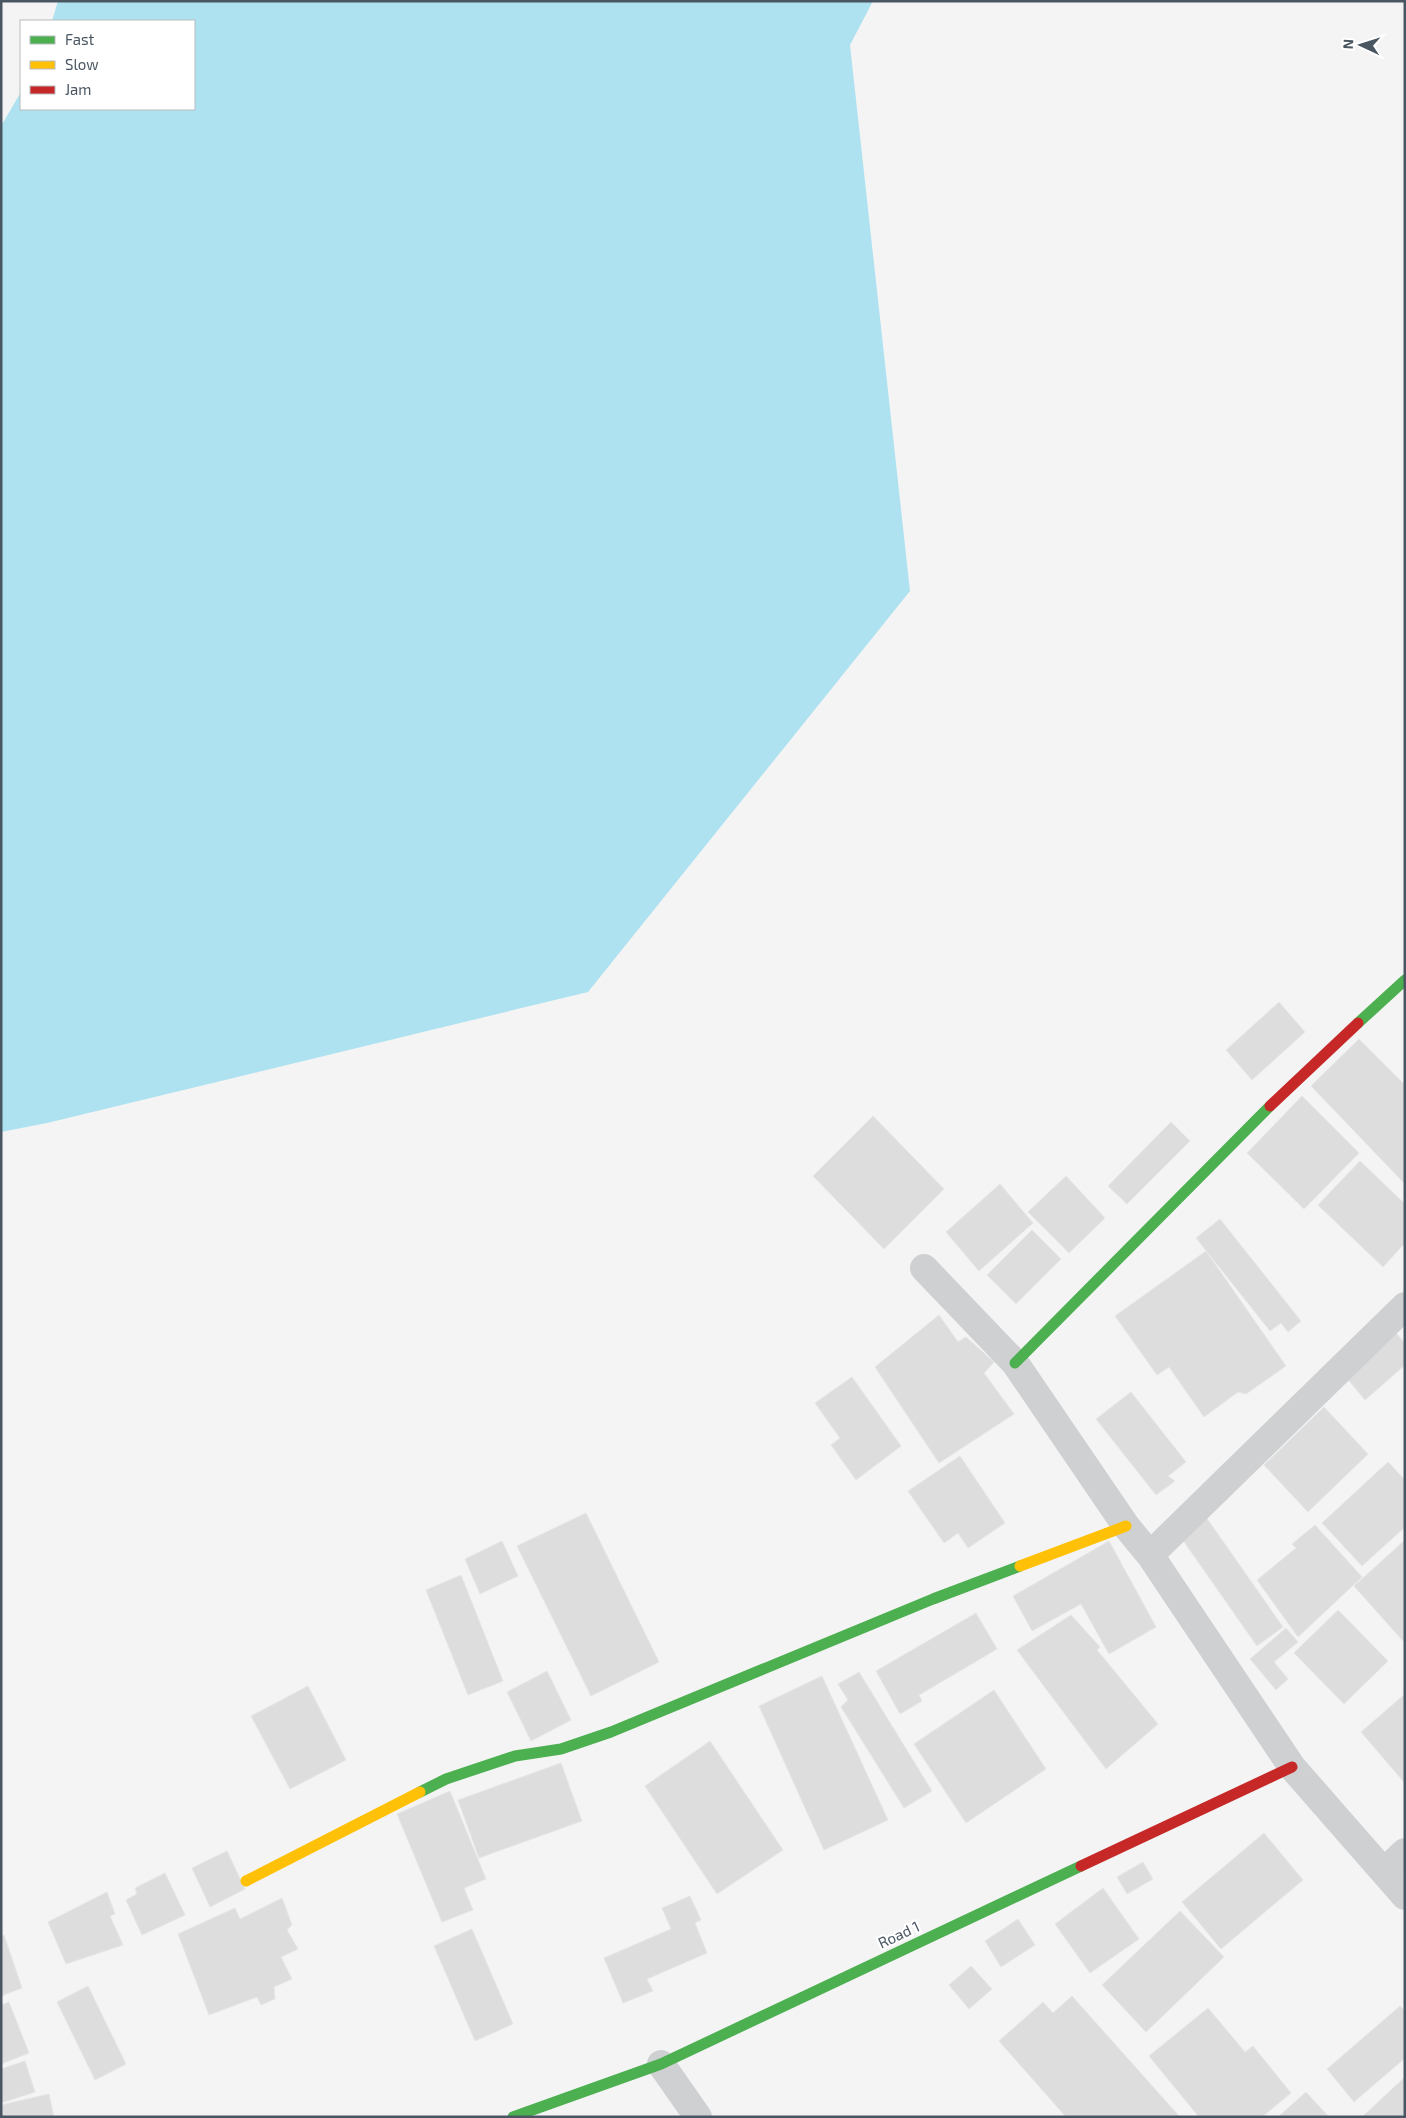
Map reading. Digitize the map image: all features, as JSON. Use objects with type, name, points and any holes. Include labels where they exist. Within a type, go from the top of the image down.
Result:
[{"type":"street","points":[[1014,1362],[1281,1095],[1405,980]]},
{"type":"street","points":[[924,1268],[1014,1362],[1126,1526],[1150,1555],[1292,1768],[1405,1896]]},
{"type":"street","points":[[1150,1555],[1405,1306]]},
{"type":"street","points":[[246,1881],[446,1779],[515,1756],[561,1748],[611,1732],[933,1599],[1126,1526]]},
{"type":"street","name":"Road 1","points":[[513,2117],[661,2064],[1292,1768]]},
{"type":"street","points":[[1384,1872],[1405,1852]]},
{"type":"street","points":[[661,2064],[698,2117]]},
{"type":"water","points":[[58,1],[873,1],[850,45],[910,591],[588,992],[47,1123],[1,1132],[1,126],[20,94],[20,110],[195,110],[195,20],[52,20]]},
{"type":"building","points":[[1279,1002],[1305,1032],[1252,1080],[1226,1050]]},
{"type":"building","points":[[1359,1039],[1405,1085],[1405,1184],[1311,1086]]},
{"type":"building","points":[[1302,1096],[1359,1153],[1304,1209],[1247,1153]]},
{"type":"building","points":[[873,1116],[944,1189],[884,1249],[813,1176]]},
{"type":"building","points":[[1171,1122],[1190,1141],[1127,1204],[1108,1186]]},
{"type":"building","points":[[1360,1161],[1405,1204],[1405,1243],[1383,1267],[1318,1205]]},
{"type":"building","points":[[1066,1176],[1105,1218],[1069,1253],[1028,1212]]},
{"type":"building","points":[[1000,1184],[1033,1223],[979,1271],[946,1232]]},
{"type":"building","points":[[1220,1219],[1301,1321],[1288,1332],[1281,1323],[1270,1331],[1196,1238]]},
{"type":"building","points":[[1032,1230],[1061,1259],[1016,1304],[987,1275]]},
{"type":"building","points":[[1206,1251],[1286,1366],[1246,1394],[1238,1392],[1204,1417],[1169,1367],[1157,1375],[1115,1316]]},
{"type":"building","points":[[939,1315],[958,1342],[966,1337],[994,1362],[984,1373],[1014,1414],[939,1463],[875,1367]]},
{"type":"building","points":[[1396,1333],[1405,1343],[1405,1365],[1365,1400],[1345,1376]]},
{"type":"building","points":[[852,1377],[901,1446],[856,1480],[831,1445],[840,1438],[815,1403]]},
{"type":"building","points":[[1131,1392],[1186,1462],[1168,1476],[1175,1481],[1156,1495],[1096,1419]]},
{"type":"building","points":[[1324,1407],[1368,1454],[1308,1512],[1264,1465]]},
{"type":"building","points":[[960,1456],[1005,1523],[968,1548],[958,1533],[944,1543],[908,1491]]},
{"type":"building","points":[[1388,1462],[1405,1480],[1405,1527],[1362,1566],[1322,1523]]},
{"type":"building","points":[[586,1513],[659,1662],[591,1696],[517,1546]]},
{"type":"building","points":[[1206,1517],[1283,1627],[1257,1646],[1180,1536]]},
{"type":"building","points":[[1315,1525],[1362,1577],[1298,1637],[1257,1580],[1296,1548],[1292,1544]]},
{"type":"building","points":[[1405,1540],[1405,1639],[1403,1641],[1354,1586]]},
{"type":"building","points":[[502,1541],[518,1576],[480,1594],[465,1559]]},
{"type":"building","points":[[1109,1541],[1156,1627],[1109,1654],[1081,1604],[1032,1631],[1013,1596]]},
{"type":"building","points":[[461,1575],[503,1681],[468,1695],[426,1590]]},
{"type":"building","points":[[1338,1610],[1388,1661],[1344,1704],[1294,1653]]},
{"type":"building","points":[[976,1613],[997,1649],[919,1695],[922,1701],[900,1714],[876,1671]]},
{"type":"building","points":[[1071,1615],[1100,1647],[1097,1650],[1158,1724],[1106,1769],[1017,1650]]},
{"type":"building","points":[[1286,1628],[1298,1642],[1274,1662],[1288,1679],[1276,1690],[1250,1659]]},
{"type":"building","points":[[547,1671],[571,1720],[531,1741],[507,1692]]},
{"type":"building","points":[[859,1672],[932,1791],[904,1808],[841,1707],[848,1700],[838,1684]]},
{"type":"building","points":[[822,1676],[888,1820],[824,1850],[759,1706]]},
{"type":"building","points":[[308,1686],[346,1760],[290,1789],[251,1716]]},
{"type":"building","points":[[994,1690],[1046,1769],[966,1823],[914,1744]]},
{"type":"building","points":[[1405,1694],[1405,1780],[1403,1781],[1361,1732]]},
{"type":"building","points":[[710,1741],[783,1850],[717,1894],[645,1786]]},
{"type":"building","points":[[561,1763],[582,1821],[479,1858],[458,1800]]},
{"type":"building","points":[[450,1791],[486,1879],[464,1888],[473,1910],[442,1922],[397,1814]]},
{"type":"building","points":[[1264,1833],[1303,1880],[1221,1949],[1182,1902]]},
{"type":"building","points":[[227,1851],[245,1889],[210,1907],[192,1868]]},
{"type":"building","points":[[1143,1862],[1153,1879],[1127,1894],[1117,1877]]},
{"type":"building","points":[[165,1873],[185,1915],[142,1935],[126,1900],[137,1894],[135,1888]]},
{"type":"building","points":[[1103,1888],[1139,1939],[1090,1973],[1055,1924]]},
{"type":"building","points":[[107,1892],[115,1914],[110,1916],[123,1945],[66,1964],[48,1922]]},
{"type":"building","points":[[690,1896],[701,1920],[695,1923],[707,1953],[647,1979],[653,1991],[623,2003],[604,1958],[671,1929],[662,1908]]},
{"type":"building","points":[[282,1898],[292,1925],[287,1930],[298,1949],[281,1957],[292,1979],[274,1987],[275,1999],[261,2005],[257,1997],[209,2015],[178,1934],[235,1908],[240,1919]]},
{"type":"building","points":[[1180,1911],[1224,1957],[1146,2032],[1102,1985]]},
{"type":"building","points":[[1018,1919],[1035,1945],[1001,1967],[985,1941]]},
{"type":"building","points":[[472,1929],[513,2024],[475,2041],[434,1946]]},
{"type":"building","points":[[4,1935],[22,1988],[1,1996],[1,1936]]},
{"type":"building","points":[[971,1966],[992,1989],[969,2009],[949,1985]]},
{"type":"building","points":[[88,1986],[126,2064],[95,2080],[57,2002]]},
{"type":"building","points":[[1072,1996],[1180,2117],[1066,2117],[999,2041],[1043,2002],[1053,2013]]},
{"type":"building","points":[[9,2002],[29,2053],[1,2064],[1,2005]]},
{"type":"building","points":[[1400,2006],[1405,2011],[1405,2058],[1354,2102],[1327,2069]]},
{"type":"building","points":[[1208,2008],[1245,2052],[1253,2046],[1291,2093],[1262,2117],[1199,2117],[1149,2056]]},
{"type":"building","points":[[25,2061],[35,2092],[1,2103],[1,2069]]},
{"type":"building","points":[[1405,2077],[1405,2117],[1362,2117]]},
{"type":"building","points":[[1306,2092],[1329,2117],[1278,2117]]},
{"type":"building","points":[[49,2094],[54,2117],[1,2117],[1,2105]]},
{"type":"traffic: fast","points":[[1358,1023],[1405,980]]},
{"type":"traffic: fast","points":[[1015,1363],[1270,1106]]},
{"type":"traffic: fast","points":[[420,1792],[446,1779],[515,1756],[561,1749],[611,1732],[933,1599],[1020,1566]]},
{"type":"traffic: fast","points":[[513,2117],[661,2064],[1081,1866]]},
{"type":"traffic: slow","points":[[1020,1566],[1126,1526]]},
{"type":"traffic: slow","points":[[246,1881],[420,1792]]},
{"type":"traffic: jam","points":[[1270,1106],[1358,1023]]},
{"type":"traffic: jam","points":[[1081,1866],[1292,1767]]}]
